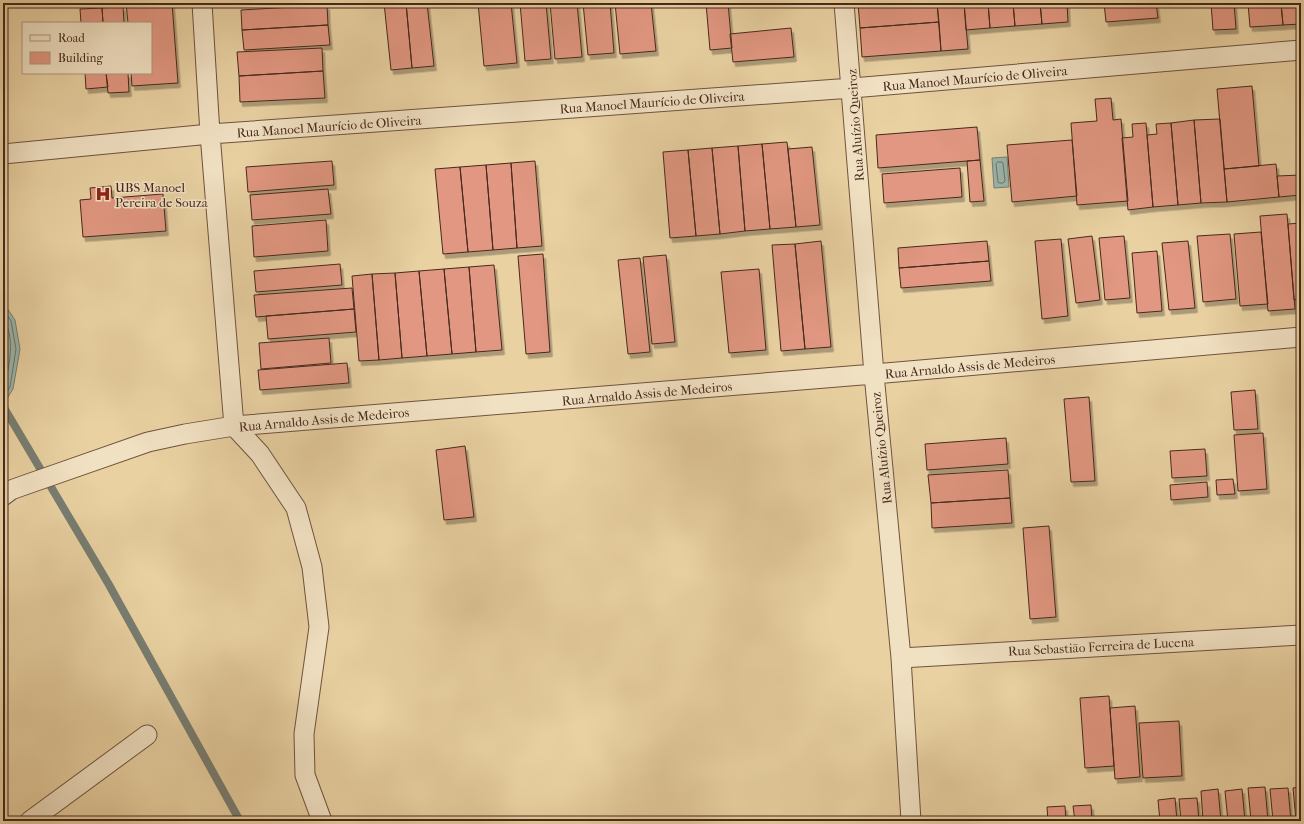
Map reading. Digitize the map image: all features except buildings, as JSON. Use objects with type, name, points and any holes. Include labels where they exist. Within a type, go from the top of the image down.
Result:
[{"type":"street","points":[[202,3],[210,134],[234,426],[260,454],[296,508],[312,566],[319,627],[304,734],[305,775],[322,821]]},
{"type":"street","name":"Rua Aluízio Queiroz","points":[[844,3],[874,374],[901,658],[911,821]]},
{"type":"street","name":"Rua Manoel Maurício de Oliveira","points":[[3,154],[210,134],[852,88],[1301,50]]},
{"type":"street","name":"Rua Arnaldo Assis de Medeiros","points":[[3,496],[22,486],[148,442],[234,426],[874,374],[1301,337]]},
{"type":"street","name":"Rua Sebastião Ferreira de Lucena","points":[[901,658],[1301,635]]},
{"type":"street","points":[[30,821],[148,735]]},
{"type":"water","points":[[1007,157],[1009,187],[994,188],[992,158]]},
{"type":"water","points":[[3,302],[15,320],[20,349],[13,389],[3,405]]},
{"type":"waterway","points":[[3,406],[108,583],[240,821]]},
{"type":"place","name":"UBS Manoel Pereira de Souza","points":[[103,194]]}]
